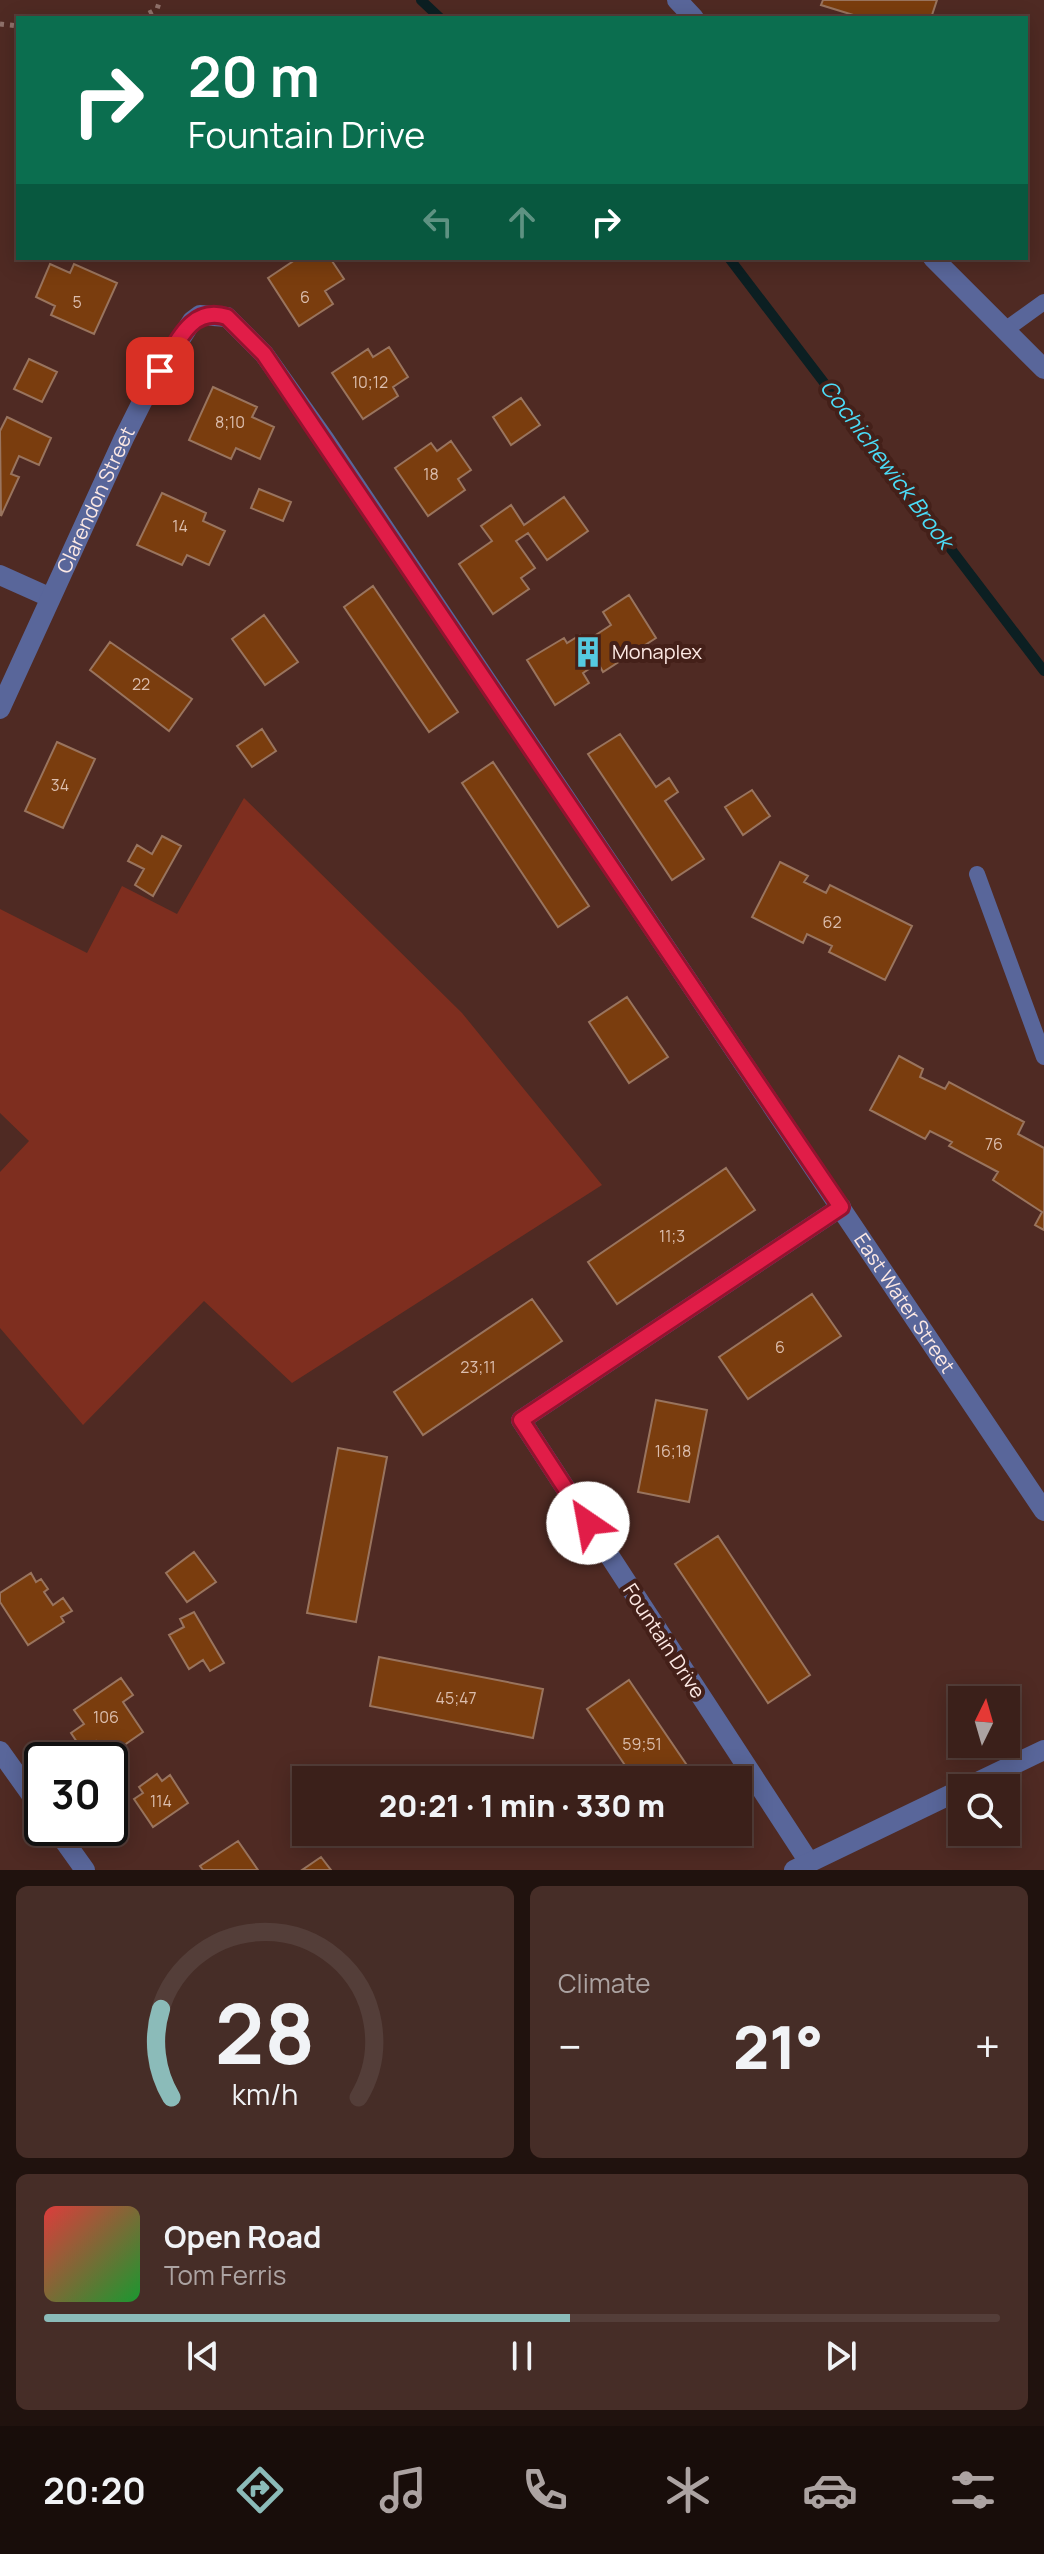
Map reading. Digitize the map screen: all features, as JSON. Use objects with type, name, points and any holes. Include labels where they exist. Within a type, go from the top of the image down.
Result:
[{"type":"street","points":[[677,0],[692,16]]},
{"type":"street","points":[[935,260],[1044,369]]},
{"type":"street","name":"Clarendon Street","points":[[0,709],[49,597],[94,509],[147,392],[192,321],[200,315],[217,313]]},
{"type":"street","name":"East Water Street","points":[[217,313],[227,317],[264,354],[317,428],[1044,1511]]},
{"type":"street","points":[[0,575],[49,597]]},
{"type":"street","name":"Fountain Drive","points":[[802,1866],[521,1420],[841,1207]]},
{"type":"street","points":[[994,1774],[1044,1750]]},
{"type":"street","points":[[0,1751],[24,1785]]},
{"type":"street","points":[[802,1866],[948,1796]]},
{"type":"street","points":[[68,1846],[85,1870]]},
{"type":"lane","points":[[1005,330],[1044,302]]},
{"type":"lane","points":[[977,874],[1044,1057]]},
{"type":"path","points":[[144,16],[157,9],[160,0]]},
{"type":"shaded area","points":[[244,798],[462,1013],[602,1185],[292,1383],[204,1301],[83,1425],[0,1328],[0,1172],[29,1141],[0,1113],[0,909],[87,953],[122,886],[177,914]]},
{"type":"building","points":[[823,0],[937,0],[932,16],[857,16],[821,5]]},
{"type":"building","points":[[295,260],[331,260],[344,279],[325,291],[333,304],[299,326],[268,278]]},
{"type":"building","points":[[50,264],[70,273],[74,264],[117,283],[94,334],[51,315],[55,306],[36,297]]},
{"type":"building","points":[[389,347],[408,377],[393,387],[398,396],[363,419],[332,373],[368,349],[373,357]]},
{"type":"building","points":[[29,359],[57,372],[42,402],[14,389]]},
{"type":"building","points":[[213,387],[257,407],[252,417],[274,427],[260,459],[236,448],[231,459],[189,440]]},
{"type":"building","points":[[521,398],[540,425],[511,445],[493,417]]},
{"type":"building","points":[[7,417],[51,438],[39,465],[19,456],[11,474],[19,477],[1,516],[0,431]]},
{"type":"building","points":[[451,441],[471,470],[458,479],[465,490],[428,516],[395,468],[431,443],[437,451]]},
{"type":"building","points":[[259,489],[291,502],[283,521],[251,508]]},
{"type":"building","points":[[162,493],[206,513],[203,521],[225,531],[209,565],[187,555],[182,565],[137,545]]},
{"type":"building","points":[[564,497],[588,531],[547,560],[528,533],[516,541],[535,568],[521,578],[529,589],[493,614],[459,564],[492,541],[481,526],[511,505],[524,525]]},
{"type":"building","points":[[373,586],[458,712],[429,732],[344,607]]},
{"type":"building","name":"Monaplex","points":[[629,595],[656,638],[603,672],[598,663],[583,673],[589,683],[555,705],[527,660],[564,638],[567,643],[580,635],[585,642],[611,625],[603,612]]},
{"type":"building","points":[[264,615],[298,662],[265,685],[232,639]]},
{"type":"building","points":[[110,642],[192,699],[169,731],[90,670]]},
{"type":"building","points":[[262,729],[276,751],[252,767],[237,746]]},
{"type":"building","points":[[620,734],[656,787],[669,778],[678,792],[665,801],[704,859],[672,880],[588,754]]},
{"type":"building","points":[[57,742],[95,759],[63,828],[25,811]]},
{"type":"building","points":[[493,762],[589,906],[558,927],[462,783]]},
{"type":"building","points":[[752,790],[770,816],[743,835],[725,807]]},
{"type":"building","points":[[162,836],[181,846],[153,896],[135,885],[144,869],[128,861],[137,845],[152,854]]},
{"type":"building","points":[[780,862],[808,876],[804,882],[826,893],[830,885],[912,926],[885,980],[829,952],[832,946],[807,934],[803,943],[752,917]]},
{"type":"building","points":[[627,997],[668,1057],[629,1083],[589,1022]]},
{"type":"building","points":[[899,1056],[923,1069],[920,1077],[945,1089],[949,1082],[1024,1122],[1018,1134],[1044,1148],[1044,1230],[1035,1225],[1042,1212],[993,1180],[998,1172],[949,1146],[952,1142],[930,1131],[925,1139],[870,1110]]},
{"type":"building","points":[[726,1168],[755,1210],[617,1304],[588,1262]]},
{"type":"building","points":[[812,1294],[841,1336],[748,1399],[719,1357]]},
{"type":"building","points":[[532,1299],[562,1341],[423,1435],[394,1392]]},
{"type":"building","points":[[656,1400],[707,1410],[689,1502],[638,1492]]},
{"type":"building","points":[[338,1448],[387,1457],[356,1622],[307,1613]]},
{"type":"building","points":[[718,1536],[810,1675],[768,1703],[675,1564]]},
{"type":"building","points":[[194,1552],[216,1582],[187,1602],[166,1573]]},
{"type":"building","points":[[31,1573],[36,1582],[41,1579],[48,1589],[44,1592],[53,1605],[63,1598],[72,1611],[61,1617],[64,1622],[28,1645],[0,1602],[0,1593]]},
{"type":"building","points":[[194,1612],[224,1663],[210,1671],[203,1660],[189,1669],[169,1635],[184,1627],[180,1619]]},
{"type":"building","points":[[379,1657],[543,1689],[533,1738],[370,1706]]},
{"type":"building","points":[[121,1678],[133,1695],[123,1702],[143,1732],[128,1742],[77,1742],[71,1733],[84,1724],[74,1710]]},
{"type":"building","points":[[629,1680],[687,1766],[626,1766],[587,1709]]},
{"type":"building","points":[[157,1774],[162,1781],[170,1775],[188,1803],[153,1827],[134,1799],[143,1793],[139,1787]]},
{"type":"building","points":[[238,1841],[258,1870],[203,1870],[200,1866]]},
{"type":"building","points":[[321,1857],[331,1870],[302,1870]]},
{"type":"waterway","name":"Cochichewick Brook","points":[[421,0],[438,16]]},
{"type":"waterway","name":"Cochichewick Brook","points":[[731,260],[1044,671]]},
{"type":"place","name":"Monaplex","points":[[588,652]]},
{"type":"route","points":[[160,371],[192,321],[200,315],[217,313],[227,317],[264,354],[343,466],[841,1207],[521,1420],[588,1523]]}]
